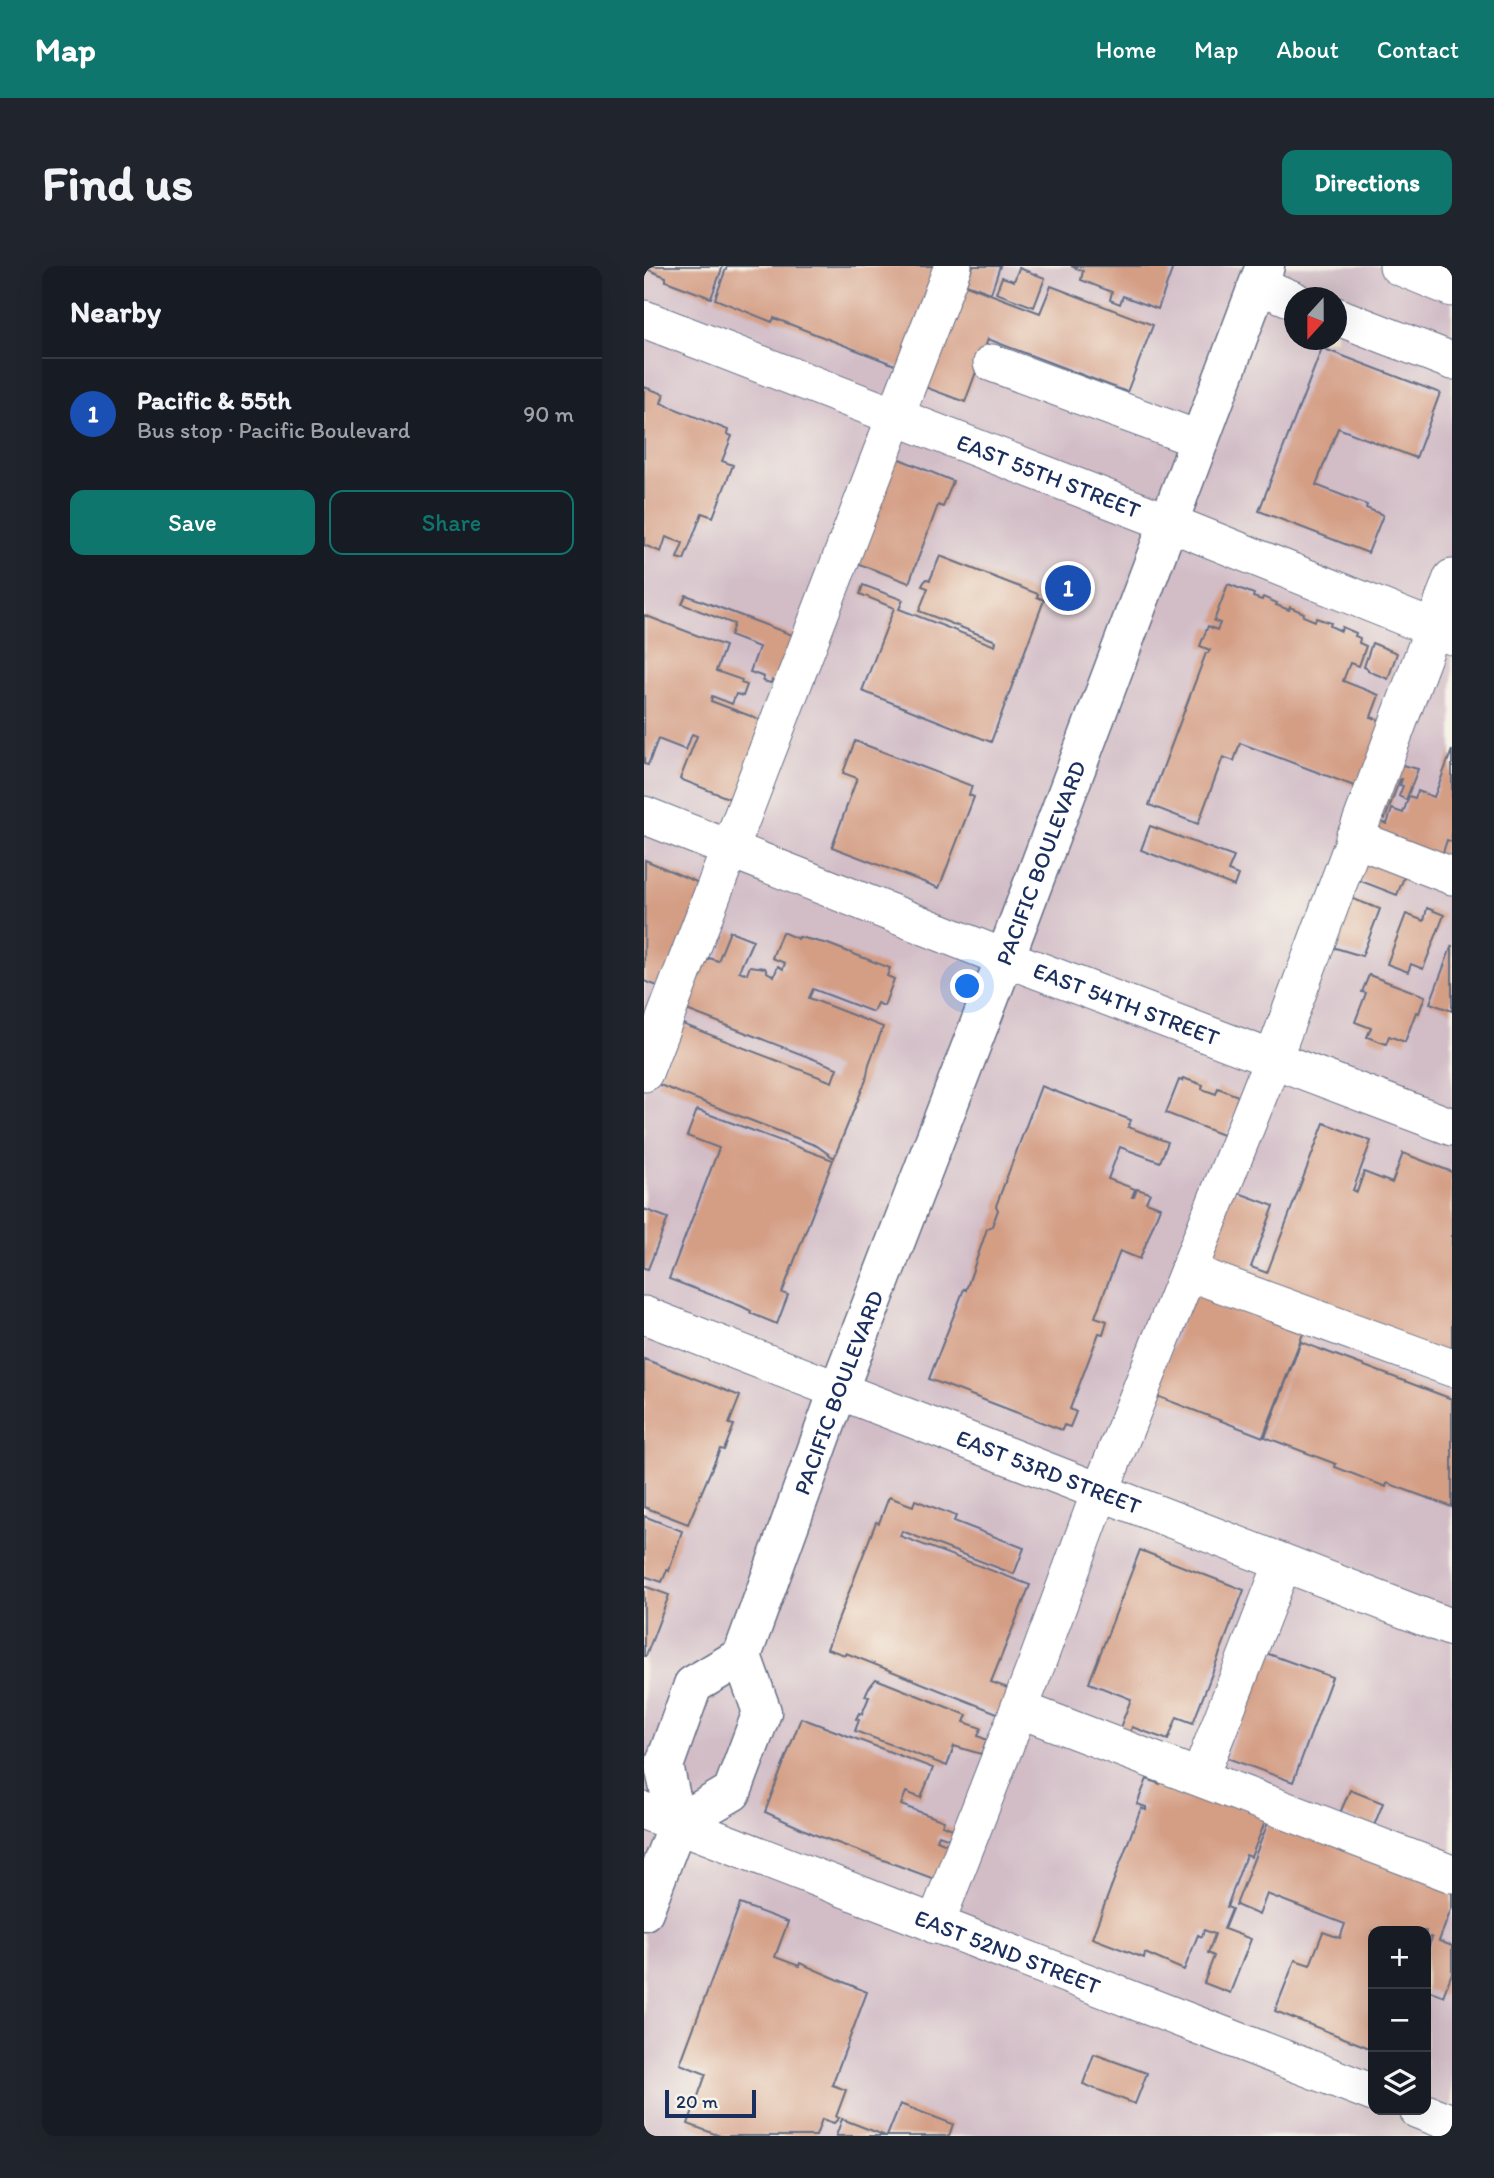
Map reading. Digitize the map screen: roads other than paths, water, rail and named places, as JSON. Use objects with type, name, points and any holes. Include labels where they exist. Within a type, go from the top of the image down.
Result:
[{"type":"main road","name":"PACIFIC BOULEVARD","points":[[742,1656],[838,1391],[1005,958],[1262,276]]},
{"type":"main road","points":[[644,1911],[661,1818],[664,1766],[693,1685],[742,1656],[762,1712],[732,1791],[661,1818]]},
{"type":"street","points":[[644,1073],[953,266]]},
{"type":"street","points":[[1398,266],[1452,288]]},
{"type":"street","points":[[1262,276],[1284,292]]},
{"type":"street","name":"EAST 55TH STREET","points":[[644,319],[1170,523],[1442,632]]},
{"type":"street","points":[[1347,320],[1452,361]]},
{"type":"street","points":[[992,363],[1200,440]]},
{"type":"street","points":[[935,1925],[1100,1492],[1273,1059],[1354,838],[1442,632],[1452,578]]},
{"type":"street","name":"EAST 54TH STREET","points":[[644,815],[1005,958],[1452,1128]]},
{"type":"street","points":[[1354,838],[1452,876]]},
{"type":"street","points":[[1189,1272],[1452,1368]]},
{"type":"street","name":"EAST 53RD STREET","points":[[644,1315],[1452,1628]]},
{"type":"street","points":[[1207,1758],[1283,1563]]},
{"type":"street","points":[[1019,1709],[1452,1874]]},
{"type":"street","name":"EAST 52ND STREET","points":[[661,1818],[1368,2090]]},
{"type":"street","points":[[1431,2115],[1452,2123]]},
{"type":"place","name":"Pacific & 55th","points":[[1068,588]]}]
